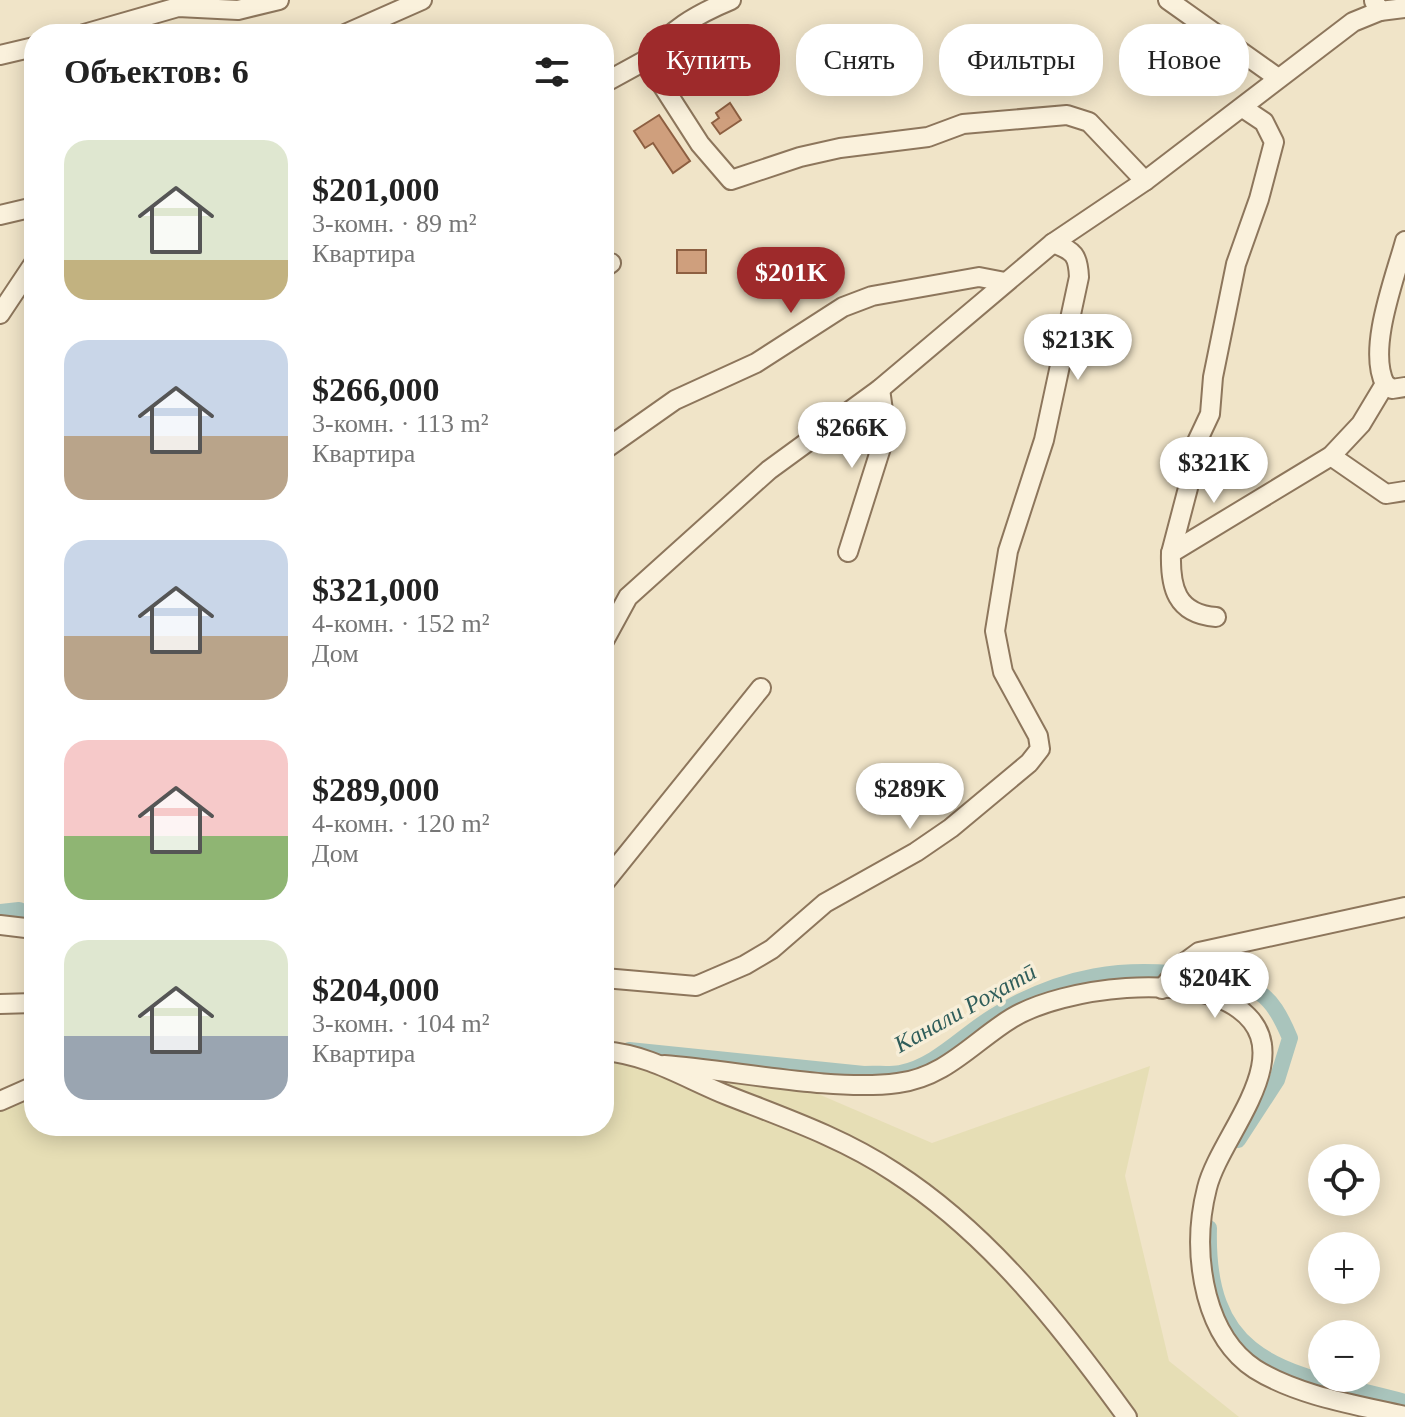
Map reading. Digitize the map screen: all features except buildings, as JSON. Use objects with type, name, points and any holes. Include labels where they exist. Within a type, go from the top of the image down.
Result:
[{"type":"street","points":[[119,24],[178,7],[238,10],[279,0]]},
{"type":"street","points":[[368,24],[422,0]]},
{"type":"street","points":[[681,24],[690,17],[731,0]]},
{"type":"street","points":[[1168,0],[1278,78]]},
{"type":"street","points":[[614,623],[628,597],[769,470],[880,389],[1053,243],[1145,181],[1353,22],[1377,6],[1405,8]]},
{"type":"street","points":[[0,55],[24,49]]},
{"type":"street","points":[[614,78],[638,64]]},
{"type":"street","points":[[669,96],[700,144],[731,180],[800,157],[928,137],[963,124],[1067,115],[1089,122],[1145,181]]},
{"type":"street","points":[[1216,617],[1203,616],[1182,603],[1170,582],[1171,553],[1188,488],[1194,448],[1210,414],[1213,377],[1223,342],[1230,285],[1259,199],[1274,142],[1264,122],[1243,108]]},
{"type":"street","points":[[0,215],[24,209]]},
{"type":"street","points":[[1405,241],[1386,311],[1378,358],[1385,384],[1392,389],[1405,387]]},
{"type":"street","points":[[614,979],[696,986],[745,965],[772,949],[825,903],[916,852],[951,828],[1029,763],[1040,749],[1038,736],[1003,672],[995,631],[1008,551],[1044,440],[1079,277],[1079,259],[1072,250],[1053,243]]},
{"type":"street","points":[[614,443],[675,400],[756,363],[843,307],[872,296],[979,277],[1005,282]]},
{"type":"street","points":[[0,314],[24,278]]},
{"type":"street","points":[[1171,553],[1331,456],[1361,424],[1385,384]]},
{"type":"street","points":[[848,552],[886,432],[880,389]]},
{"type":"street","points":[[1331,456],[1386,494],[1405,491]]},
{"type":"street","points":[[614,871],[761,688]]},
{"type":"street","points":[[664,1065],[811,1080],[898,1083],[940,1070],[1029,1009],[1081,994],[1171,977],[1199,952],[1405,907]]},
{"type":"street","points":[[0,925],[24,928]]},
{"type":"street","points":[[1171,977],[1225,1001],[1245,1014],[1262,1038],[1263,1064],[1257,1083],[1213,1170],[1204,1204],[1201,1253],[1204,1285],[1216,1324],[1233,1351],[1269,1377],[1405,1416]]},
{"type":"street","points":[[0,1004],[24,1003]]},
{"type":"street","points":[[614,1052],[635,1055],[664,1065],[848,1145],[936,1201],[1030,1291],[1127,1417]]},
{"type":"street","points":[[0,1101],[24,1090]]},
{"type":"shaded area","points":[[614,1055],[742,1061],[932,1143],[1150,1066],[1125,1176],[1169,1361],[1239,1417],[0,1417],[0,1095],[24,1088],[24,1136],[614,1136]]},
{"type":"waterway","name":"Канали Роҳатӣ","points":[[0,912],[24,912]]},
{"type":"waterway","name":"Канали Роҳатӣ","points":[[629,1050],[864,1074],[896,1074],[925,1064],[1019,1002],[1069,982],[1120,973],[1174,973],[1203,977],[1248,987],[1267,998],[1290,1038],[1277,1080],[1238,1140]]},
{"type":"waterway","name":"Канали Роҳатӣ","points":[[1209,1228],[1212,1275],[1222,1311],[1240,1338],[1264,1357],[1293,1371],[1405,1402]]}]
